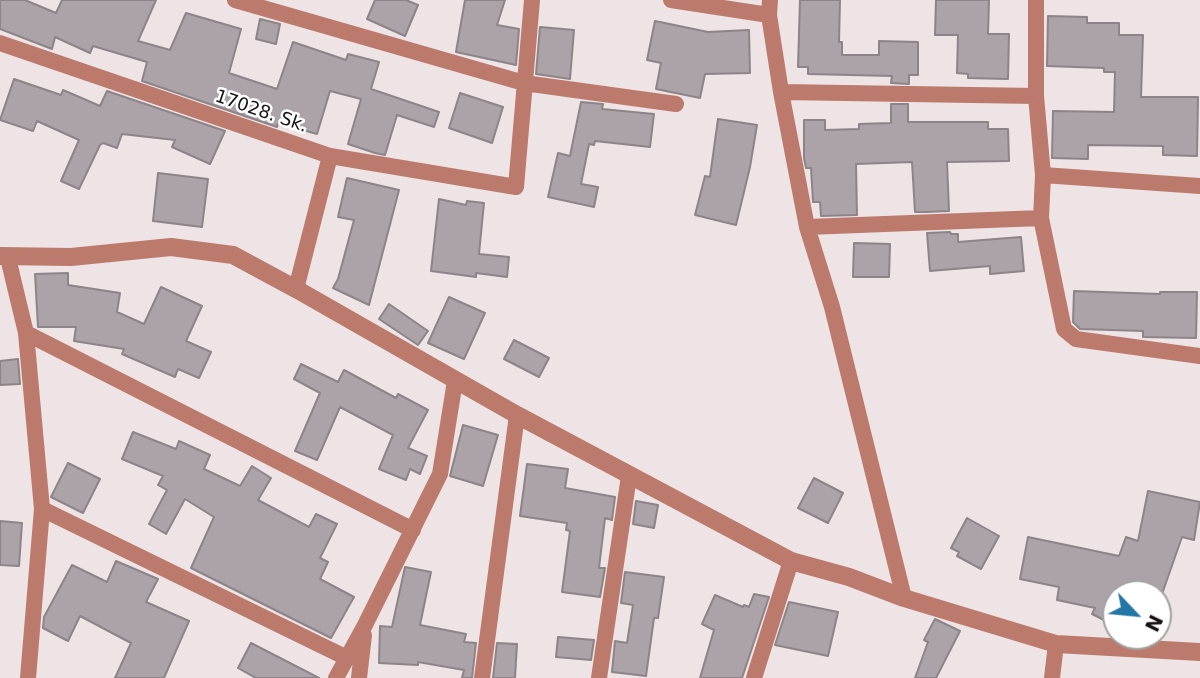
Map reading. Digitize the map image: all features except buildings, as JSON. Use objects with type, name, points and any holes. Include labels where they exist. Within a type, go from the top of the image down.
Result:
[{"type":"street","points":[[235,0],[271,6],[524,83],[676,103]]},
{"type":"street","points":[[524,83],[532,0]]},
{"type":"street","points":[[671,0],[769,8],[781,92],[807,227],[832,307],[904,598]]},
{"type":"street","points":[[1036,0],[1036,96],[1043,175],[1041,218],[1064,329],[1076,339],[1200,356]]},
{"type":"street","name":"17028. Sk.","points":[[0,43],[330,156],[516,187],[524,83]]},
{"type":"street","points":[[781,92],[1036,96]]},
{"type":"street","points":[[296,289],[330,156]]},
{"type":"street","points":[[1043,175],[1200,186]]},
{"type":"street","points":[[807,227],[1041,218]]},
{"type":"street","points":[[30,677],[42,509],[26,333],[4,257],[71,257],[171,247],[233,255],[455,381],[791,561],[1056,644],[1200,652]]},
{"type":"street","points":[[26,333],[413,530]]},
{"type":"street","points":[[336,678],[440,474],[455,381]]},
{"type":"street","points":[[482,678],[517,415]]},
{"type":"street","points":[[599,678],[629,476]]},
{"type":"street","points":[[42,509],[347,658]]},
{"type":"street","points":[[754,678],[791,561]]},
{"type":"street","points":[[359,678],[365,625]]},
{"type":"street","points":[[1052,678],[1056,644]]}]
